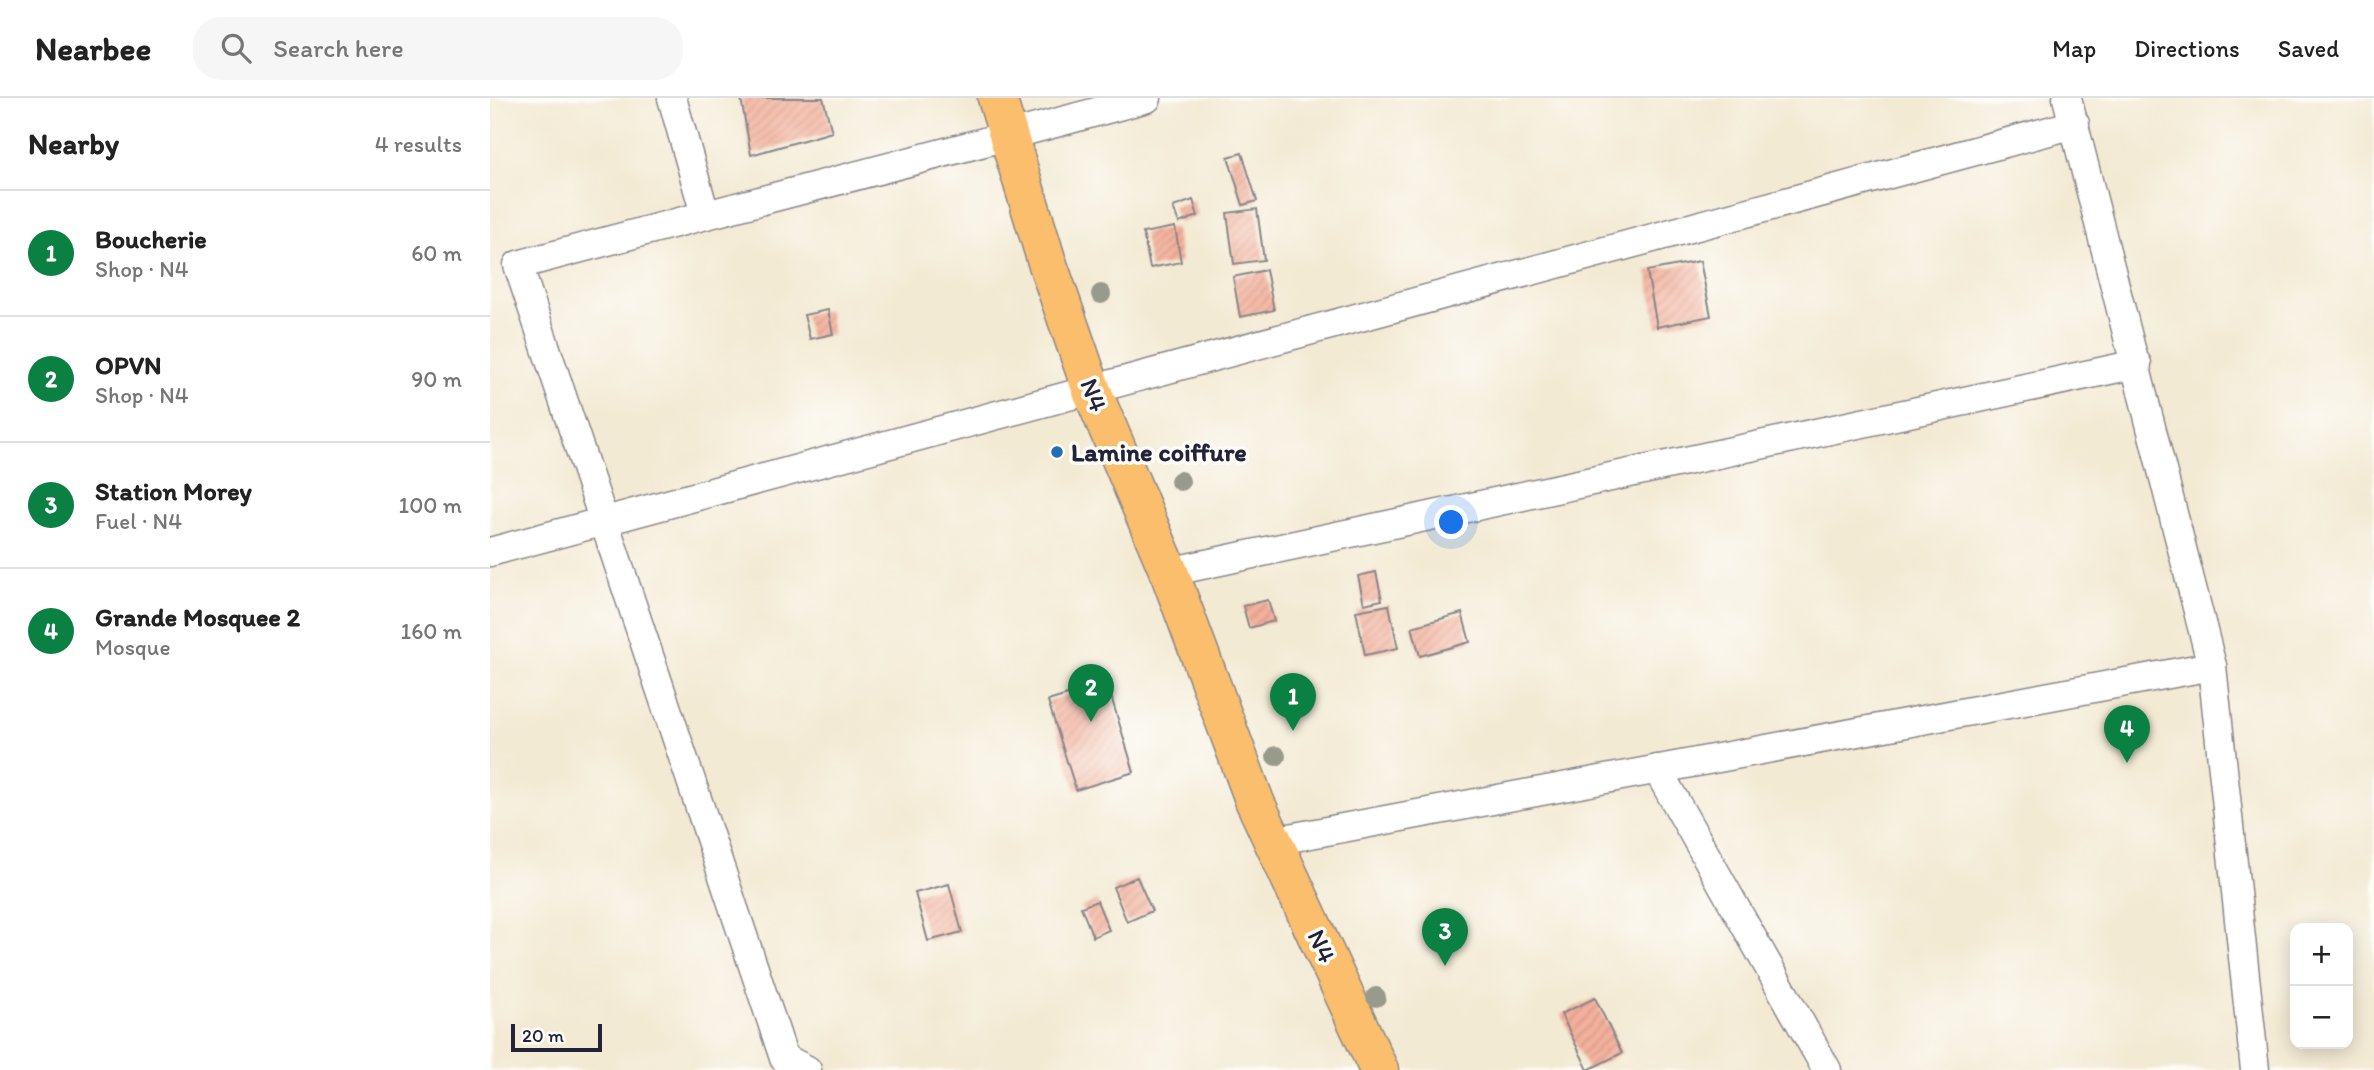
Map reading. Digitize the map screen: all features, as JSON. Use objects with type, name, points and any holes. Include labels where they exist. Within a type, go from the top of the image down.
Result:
[{"type":"main road","name":"N4","points":[[997,98],[1046,259],[1091,391],[1169,572],[1265,822],[1379,1070]]},
{"type":"street","points":[[672,98],[705,214]]},
{"type":"street","points":[[807,1070],[784,1058],[518,265],[1147,98]]},
{"type":"street","points":[[490,552],[1091,391],[2071,111],[2212,666],[2255,1070]]},
{"type":"street","points":[[1169,572],[2137,365]]},
{"type":"street","points":[[1265,822],[1657,769],[2212,666]]},
{"type":"street","points":[[1657,769],[1828,1070]]},
{"type":"building","points":[[741,98],[823,98],[832,132],[751,155]]},
{"type":"building","points":[[1242,153],[1257,201],[1243,205],[1228,157]]},
{"type":"building","points":[[1193,200],[1198,216],[1179,223],[1173,207]]},
{"type":"building","points":[[1257,209],[1264,260],[1234,264],[1227,213]]},
{"type":"building","points":[[1175,227],[1181,262],[1150,268],[1143,233]]},
{"type":"building","points":[[1700,261],[1711,316],[1657,327],[1647,271]]},
{"type":"building","points":[[1266,270],[1274,310],[1240,317],[1233,277]]},
{"type":"building","points":[[828,310],[833,334],[810,339],[804,315]]},
{"type":"building","points":[[1376,572],[1382,600],[1364,604],[1358,576]]},
{"type":"building","points":[[1268,600],[1274,621],[1249,628],[1243,606]]},
{"type":"building","points":[[1389,605],[1398,648],[1365,655],[1356,611]]},
{"type":"building","points":[[1462,613],[1470,642],[1420,656],[1412,627]]},
{"type":"building","points":[[1107,683],[1134,772],[1076,790],[1048,701]]},
{"type":"building","points":[[1137,877],[1152,911],[1127,922],[1113,887]]},
{"type":"building","points":[[949,884],[962,932],[928,941],[915,893]]},
{"type":"building","points":[[1097,901],[1109,930],[1093,937],[1081,907]]},
{"type":"building","points":[[1595,998],[1622,1053],[1588,1070],[1561,1014]]},
{"type":"place","name":"Lamine coiffure","points":[[1057,452]]},
{"type":"place","name":"OPVN","points":[[1091,722]]},
{"type":"place","name":"Boucherie","points":[[1293,731]]},
{"type":"place","name":"Grande Mosquee 2","points":[[2127,763]]},
{"type":"place","name":"Station Morey","points":[[1445,966]]}]
